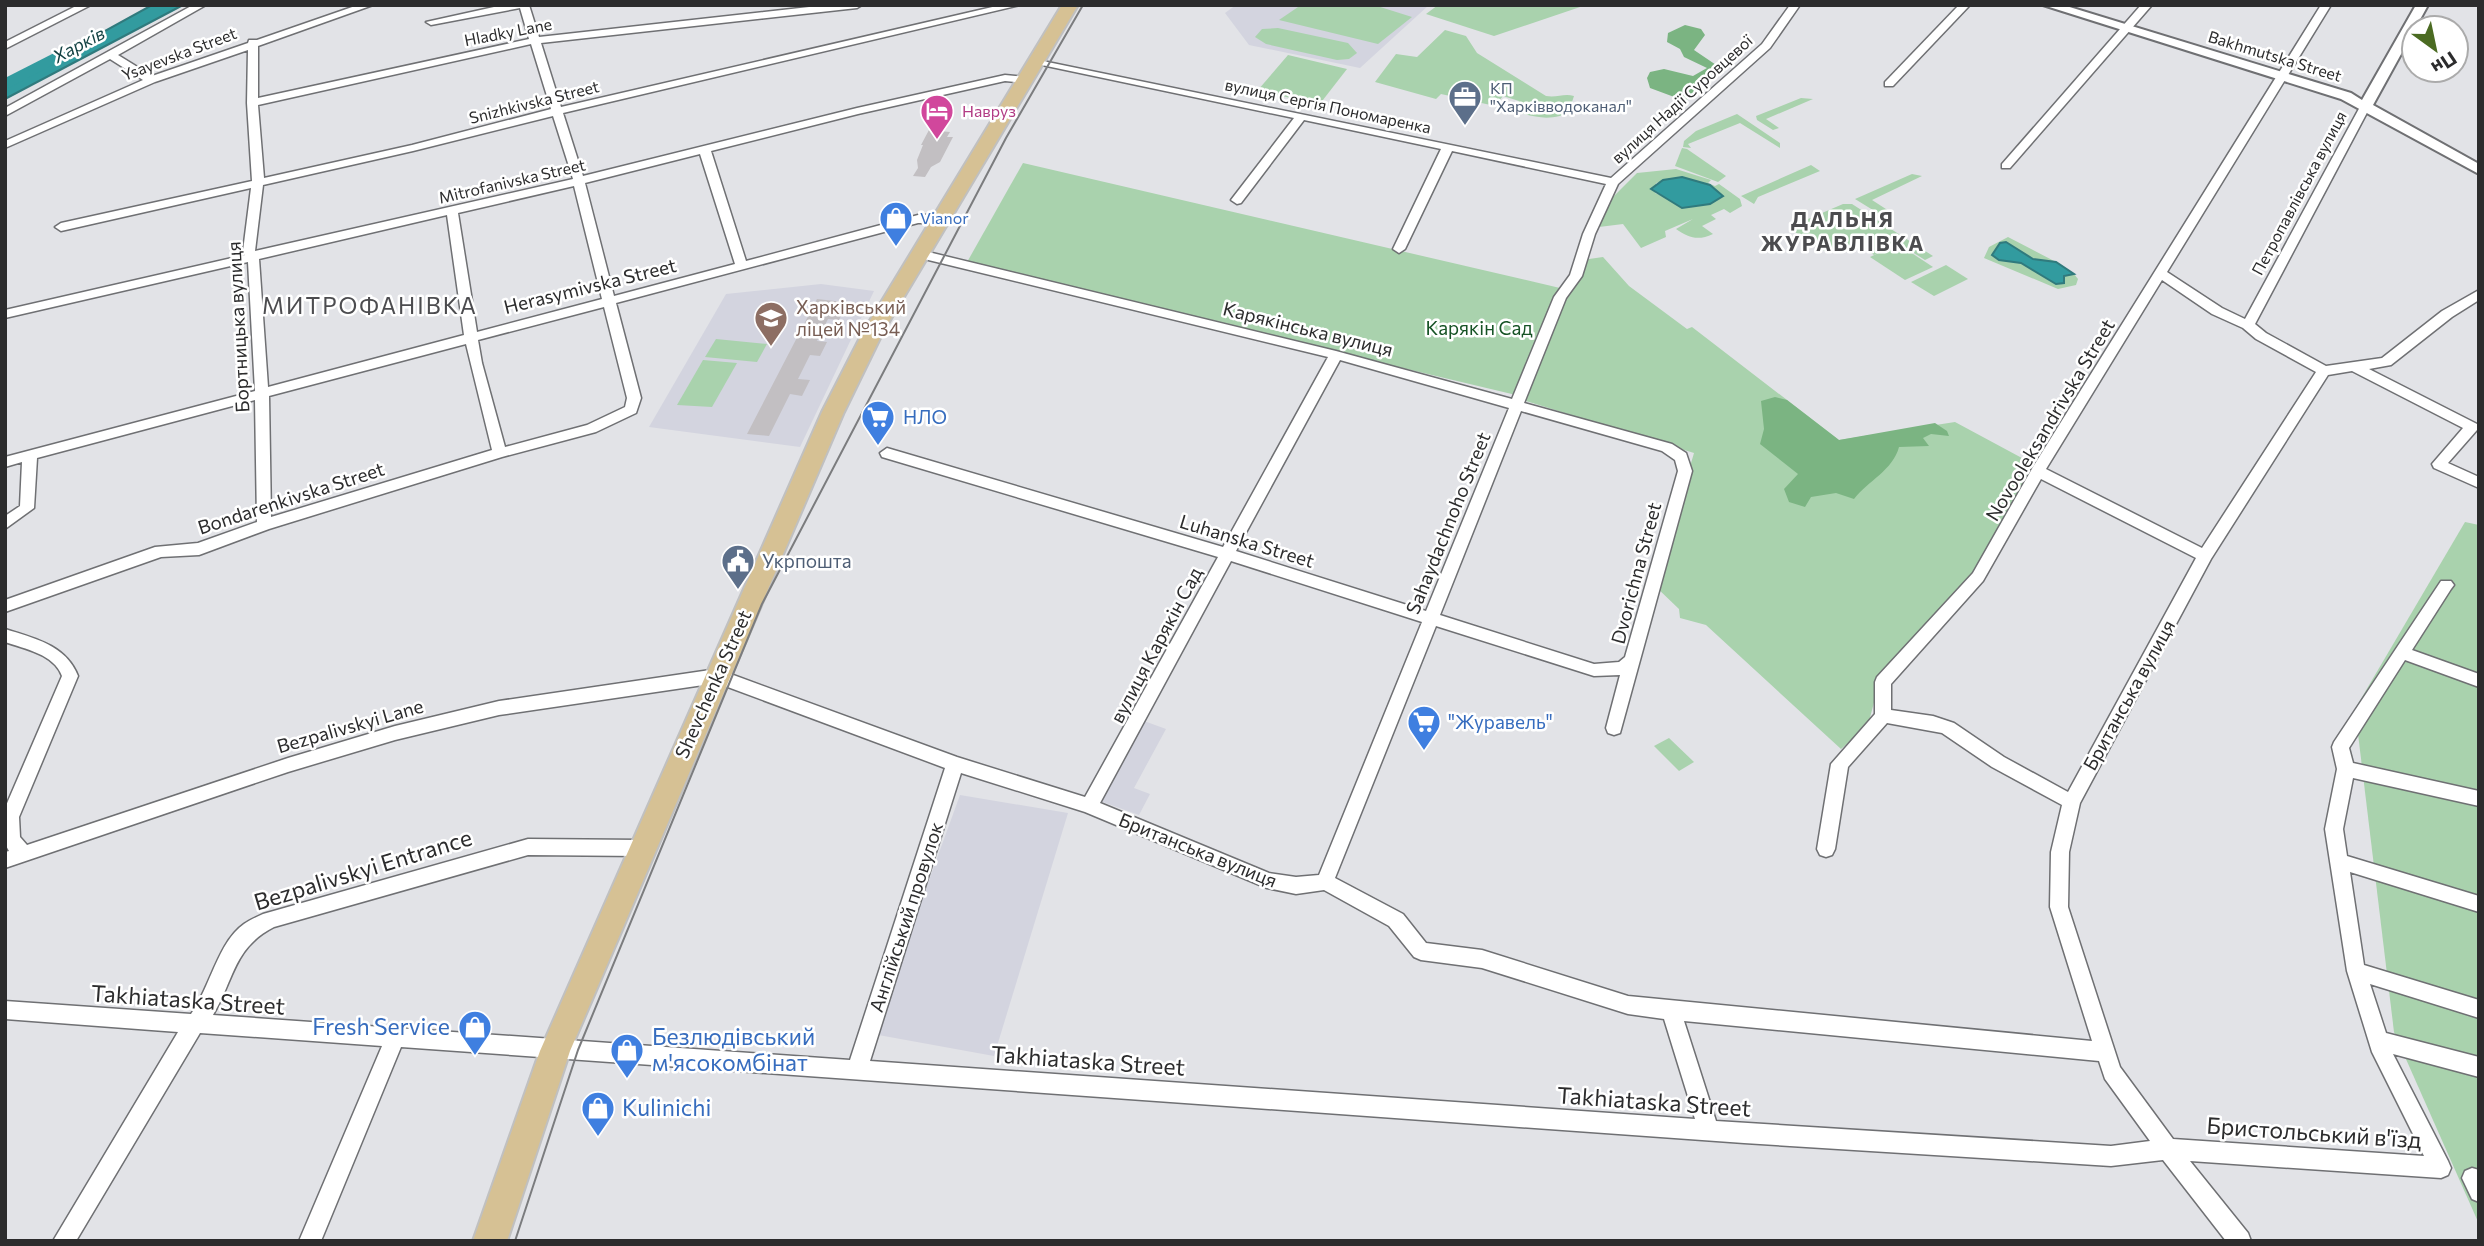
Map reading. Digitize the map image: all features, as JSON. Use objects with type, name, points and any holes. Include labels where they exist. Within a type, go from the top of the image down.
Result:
[{"type":"main road","name":"Shevchenka Street","points":[[490,1241],[555,1051],[841,395],[873,332],[1070,5]]},
{"type":"street","points":[[5,46],[86,5]]},
{"type":"street","points":[[5,113],[201,5]]},
{"type":"street","name":"Ysayevska Street","points":[[5,145],[151,80],[368,5]]},
{"type":"street","points":[[431,22],[522,5],[537,40],[579,181],[609,301]]},
{"type":"street","name":"Hladky Lane","points":[[252,103],[537,40],[745,10],[857,5]]},
{"type":"street","name":"Snizhkivska Street","points":[[61,226],[162,206],[258,181],[413,148],[558,111],[1015,5]]},
{"type":"street","name":"вулиця Надії Суровцевої","points":[[1613,182],[1766,46],[1795,5]]},
{"type":"street","points":[[1889,84],[1965,5]]},
{"type":"street","name":"Bakhmutska Street","points":[[2049,5],[2282,75],[2366,105],[2399,127],[2479,170]]},
{"type":"street","points":[[2006,166],[2147,5]]},
{"type":"street","name":"Novooleksandrivska Street","points":[[1883,716],[1883,682],[1978,578],[2038,471],[2326,5]]},
{"type":"street","name":"Петропавлівська вулиця","points":[[2249,325],[2422,5]]},
{"type":"street","name":"Бортницька вулиця","points":[[253,43],[252,103],[258,181],[249,251],[255,263],[262,395],[264,525]]},
{"type":"street","points":[[110,55],[151,80]]},
{"type":"street","name":"вулиця Сергія Пономаренка","points":[[1037,61],[1613,182]]},
{"type":"street","name":"Mitrofanivska Street","points":[[5,314],[705,151],[857,111],[1005,78],[1026,79]]},
{"type":"street","points":[[1237,200],[1301,117]]},
{"type":"street","points":[[1399,249],[1448,147]]},
{"type":"street","points":[[705,151],[742,267]]},
{"type":"street","name":"Sahaydachnoho Street","points":[[1325,882],[1560,297],[1576,276],[1589,234],[1613,182]]},
{"type":"street","points":[[452,211],[475,363],[500,453]]},
{"type":"street","name":"Herasymivska Street","points":[[5,461],[30,457],[918,219],[941,219]]},
{"type":"street","name":"Карякінська вулиця","points":[[920,254],[1336,355],[1667,447],[1681,457]]},
{"type":"street","points":[[2162,274],[2217,311],[2249,325],[2261,336],[2325,371],[2386,362],[2447,314],[2476,300]]},
{"type":"street","name":"Bondarenkivska Street","points":[[5,607],[160,551],[199,549],[264,525],[500,453],[591,429],[631,410],[634,397],[609,301]]},
{"type":"street","name":"вулиця Карякін Сад","points":[[1089,806],[1336,355]]},
{"type":"street","points":[[2356,368],[2472,427],[2439,464],[2479,483]]},
{"type":"street","name":"Британська вулиця","points":[[2168,1150],[2119,1082],[2105,1052],[2059,907],[2060,852],[2071,802],[2204,556],[2325,371]]},
{"type":"street","name":"Luhanska Street","points":[[887,453],[1226,554],[1594,670]]},
{"type":"street","points":[[5,524],[27,508],[30,457]]},
{"type":"street","name":"Dvorichna Street","points":[[1594,670],[1622,668],[1632,661],[1685,471],[1681,457]]},
{"type":"street","points":[[2038,471],[2204,556]]},
{"type":"street","name":"Бристольський в'їзд","points":[[2168,1150],[2441,1168],[2378,1040],[2356,971],[2334,829],[2346,769],[2340,747],[2446,585]]},
{"type":"street","points":[[5,635],[61,658],[68,666],[70,676],[10,817],[12,844],[23,853]]},
{"type":"street","points":[[2403,653],[2479,681]]},
{"type":"street","points":[[1614,728],[1632,661]]},
{"type":"street","name":"Британська вулиця","points":[[717,676],[955,764],[1089,806],[1277,883],[1306,887],[1325,882]]},
{"type":"street","name":"Bezpalivskyi Lane","points":[[5,860],[395,733],[499,708],[717,676]]},
{"type":"street","points":[[1826,849],[1840,764],[1883,716],[1933,723],[1948,728],[1998,762],[2071,802]]},
{"type":"street","name":"Англійський провулок","points":[[857,1070],[955,764]]},
{"type":"street","points":[[2346,769],[2479,799]]},
{"type":"street","name":"Bezpalivskyi Entrance","points":[[64,1241],[208,1006],[235,946],[260,924],[528,847],[642,848]]},
{"type":"street","points":[[2339,861],[2479,904]]},
{"type":"street","points":[[1325,882],[1396,920],[1422,951],[1482,959],[1628,1005],[1671,1012],[2105,1052]]},
{"type":"street","points":[[2356,971],[2479,1009]]},
{"type":"street","name":"Takhiataska Street","points":[[5,1010],[394,1040],[2110,1156],[2168,1150]]},
{"type":"street","points":[[1671,1012],[1708,1129]]},
{"type":"street","points":[[310,1241],[394,1040]]},
{"type":"street","points":[[2378,1040],[2479,1067]]},
{"type":"street","points":[[2168,1150],[2241,1241]]},
{"type":"street","points":[[2479,1180],[2472,1178],[2479,1192]]},
{"type":"shaded area","points":[[1236,5],[1429,5],[1360,68],[1249,45],[1225,13]]},
{"type":"shaded area","name":"Харківський ліцей №134","points":[[821,284],[874,291],[800,447],[649,427],[726,294]]},
{"type":"shaded area","points":[[1144,721],[1166,729],[1134,788],[1150,794],[1139,815],[1100,801]]},
{"type":"shaded area","points":[[960,795],[1068,813],[994,1056],[873,1034]]},
{"type":"green space","points":[[1301,5],[1374,5],[1412,17],[1378,44],[1279,20]]},
{"type":"green space","points":[[1438,5],[1586,5],[1494,36],[1426,14]]},
{"type":"green space","points":[[1685,25],[1701,29],[1705,35],[1694,50],[1725,71],[1685,101],[1650,88],[1647,78],[1650,72],[1664,69],[1693,76],[1707,68],[1684,57],[1680,49],[1667,42],[1668,33]]},
{"type":"green space","points":[[1278,28],[1348,43],[1357,53],[1349,59],[1337,60],[1266,44],[1255,37],[1262,29]]},
{"type":"green space","points":[[1445,30],[1466,36],[1477,53],[1546,96],[1574,96],[1571,105],[1574,110],[1559,116],[1537,117],[1513,111],[1519,101],[1503,96],[1495,106],[1441,94],[1436,99],[1375,82],[1396,54],[1417,57]]},
{"type":"green space","points":[[1288,55],[1347,69],[1319,105],[1258,90]]},
{"type":"green space","points":[[1801,98],[1813,99],[1766,119],[1779,128],[1773,130],[1757,120],[1756,116]]},
{"type":"green space","points":[[1737,114],[1780,143],[1780,148],[1740,123],[1688,144],[1691,148],[1683,147],[1684,141],[1696,131]]},
{"type":"green space","points":[[1682,148],[1726,176],[1718,182],[1675,166]]},
{"type":"green space","name":"Карякін Сад","points":[[1023,163],[1560,288],[1516,395],[966,264]]},
{"type":"green space","points":[[1811,165],[1820,171],[1758,197],[1754,204],[1741,196]]},
{"type":"green space","points":[[1676,169],[1711,180],[1708,183],[1715,186],[1719,184],[1740,199],[1742,206],[1730,213],[1724,209],[1711,215],[1716,219],[1702,226],[1713,234],[1694,238],[1676,229],[1693,219],[1665,231],[1666,237],[1641,248],[1623,224],[1599,227],[1610,200],[1637,173]],"holes":[[[1682,177],[1722,196],[1695,205],[1683,205],[1655,193],[1656,183]]]},
{"type":"green space","points":[[1912,174],[1922,176],[1872,200],[1889,211],[1881,215],[1855,199]]},
{"type":"green space","points":[[1843,204],[1852,204],[1933,256],[1925,260],[1898,243],[1874,255],[1861,246],[1833,253],[1819,248],[1795,232],[1794,225]]},
{"type":"green space","points":[[2008,237],[2056,262],[2033,259],[2006,242],[2000,243],[1993,255],[2000,260],[2021,263],[2056,284],[2064,276],[2074,274],[2078,279],[2076,285],[2058,289],[1984,258],[1989,247]]},
{"type":"green space","points":[[1898,244],[1933,267],[1905,280],[1870,257]]},
{"type":"green space","points":[[1603,257],[1629,286],[1687,329],[1692,327],[1839,440],[1955,422],[2035,465],[1973,575],[1880,680],[1868,725],[1841,749],[1706,625],[1680,618],[1679,609],[1655,586],[1694,453],[1526,401],[1555,320],[1582,270],[1582,260]]},
{"type":"green space","points":[[1946,265],[1968,279],[1934,296],[1911,282]]},
{"type":"green space","points":[[716,339],[767,344],[757,362],[705,357]]},
{"type":"green space","points":[[703,360],[737,363],[712,407],[677,405]]},
{"type":"green space","points":[[1775,397],[1787,400],[1839,440],[1935,423],[1947,431],[1949,436],[1931,434],[1923,438],[1929,446],[1899,447],[1886,469],[1854,499],[1836,493],[1811,497],[1805,507],[1789,502],[1784,489],[1798,474],[1760,444],[1764,429],[1761,401]]},
{"type":"green space","points":[[2465,522],[2479,525],[2479,1224],[2394,1032],[2355,709]]},
{"type":"green space","points":[[1669,738],[1694,762],[1679,771],[1654,746]]},
{"type":"water","points":[[152,5],[183,5],[5,99],[5,86]]},
{"type":"water","points":[[1682,177],[1710,185],[1723,196],[1710,204],[1682,208],[1651,189],[1663,180]]},
{"type":"water","points":[[2006,242],[2033,259],[2056,262],[2074,274],[2064,276],[2064,283],[2056,284],[2021,263],[1999,260],[1992,255],[2000,243]]},
{"type":"building","points":[[929,130],[950,132],[947,137],[953,137],[940,162],[931,167],[925,177],[913,176],[918,168],[921,145]]},
{"type":"building","points":[[817,299],[843,302],[841,306],[846,306],[839,320],[828,319],[817,341],[827,342],[820,356],[810,355],[798,379],[810,380],[802,396],[790,394],[769,436],[747,434]]},
{"type":"waterway","name":"Харків","points":[[5,85],[60,55]]},
{"type":"tram line","points":[[515,1241],[578,1050],[762,604],[1006,138],[1083,5]]},
{"type":"place","name":"КП \"Харківводоканал\"","points":[[1465,127]]},
{"type":"place","name":"Навруз","points":[[937,141]]},
{"type":"place","name":"Vianor","points":[[896,248]]},
{"type":"place","name":"Харківський ліцей №134","points":[[771,348]]},
{"type":"place","name":"НЛО","points":[[878,447]]},
{"type":"place","name":"Укрпошта","points":[[738,591]]},
{"type":"place","name":"\"Журавель\"","points":[[1424,752]]},
{"type":"place","name":"Fresh Service","points":[[475,1057]]},
{"type":"place","name":"Безлюдівський м'ясокомбінат","points":[[627,1080]]},
{"type":"place","name":"Kulinichi","points":[[598,1138]]},
{"type":"district","name":"ДАЛЬНЯ ЖУРАВЛІВКА","points":[[1843,232]]},
{"type":"district","name":"МИТРОФАНІВКА","points":[[370,306]]}]
